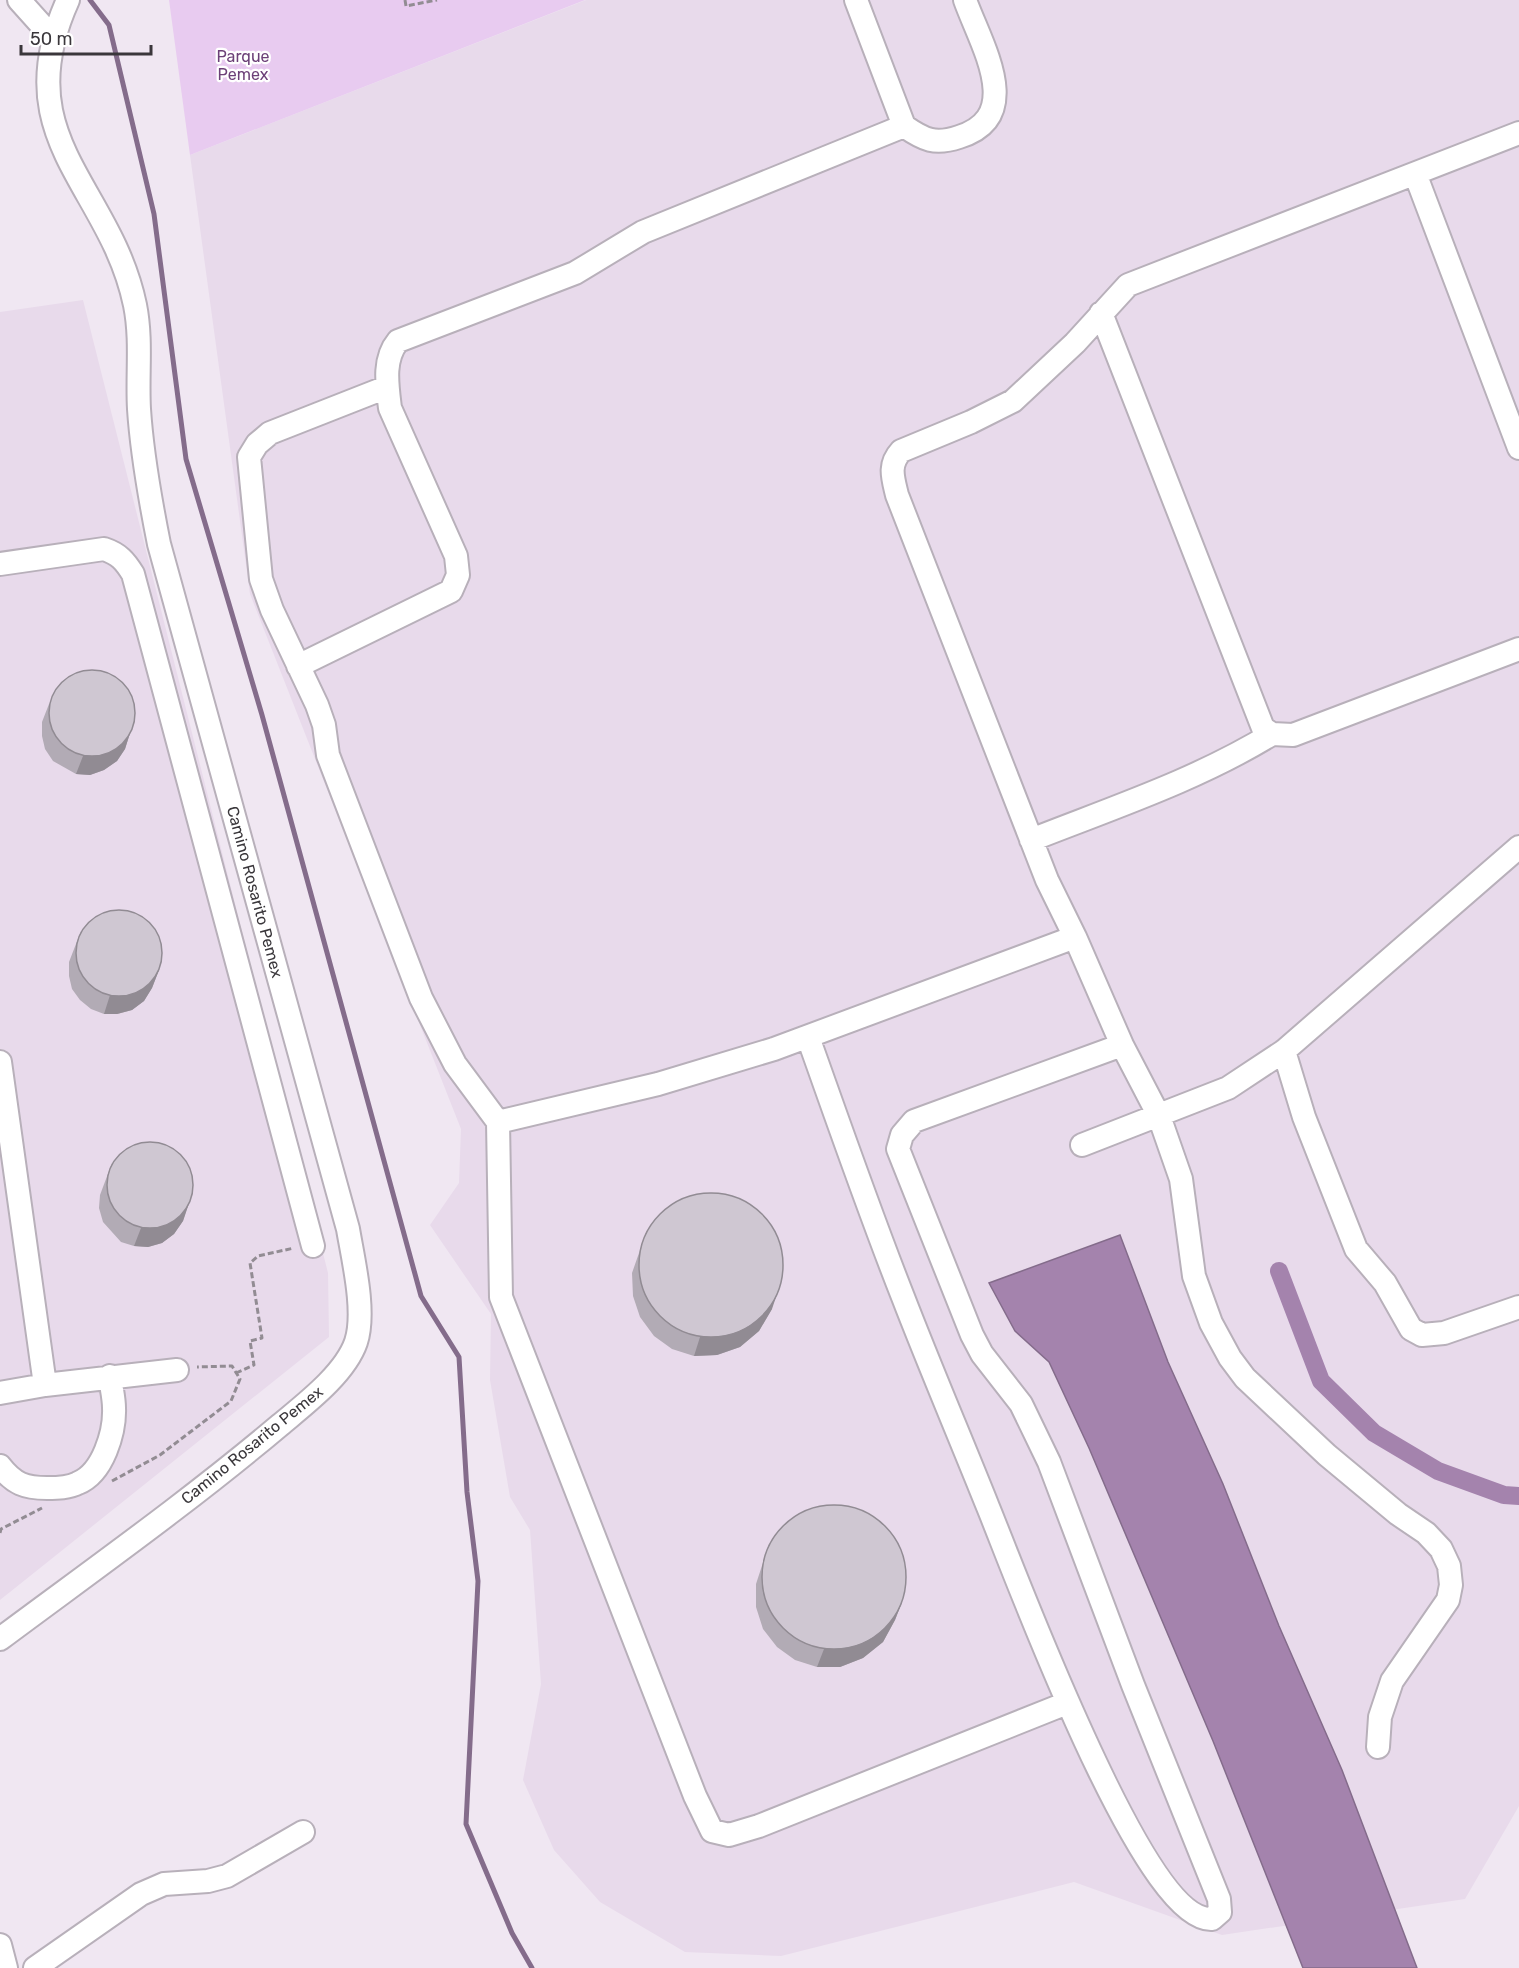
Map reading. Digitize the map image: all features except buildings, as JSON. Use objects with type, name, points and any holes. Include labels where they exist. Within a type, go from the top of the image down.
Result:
[{"type":"street","points":[[19,0],[54,39]]},
{"type":"street","name":"Camino Rosarito Pemex","points":[[0,1639],[236,1463],[318,1393],[338,1371],[356,1342],[359,1297],[348,1229],[159,544],[145,474],[139,407],[140,335],[135,303],[120,259],[53,126],[47,93],[48,62],[68,0]]},
{"type":"street","points":[[856,0],[904,126],[923,140],[951,140],[976,132],[995,107],[996,87],[964,0]]},
{"type":"street","points":[[298,666],[451,591],[458,575],[456,556],[390,408],[387,387],[389,352],[399,340],[575,273],[644,232],[904,126]]},
{"type":"street","points":[[1378,1747],[1380,1717],[1392,1681],[1448,1600],[1451,1585],[1449,1566],[1441,1549],[1426,1533],[1398,1514],[1327,1455],[1245,1378],[1230,1358],[1211,1323],[1194,1276],[1181,1179],[1159,1116],[1122,1045],[1075,937],[1047,880],[897,495],[892,468],[894,459],[901,451],[971,422],[1014,401],[1075,343],[1128,285],[1150,274],[1416,176],[1519,133]]},
{"type":"street","points":[[1416,176],[1519,448]]},
{"type":"street","points":[[1101,313],[1257,719],[1272,734]]},
{"type":"street","points":[[387,387],[270,433],[257,444],[249,457],[261,579],[272,610],[317,705],[324,725],[327,755],[421,998],[455,1064],[498,1122],[501,1297],[695,1796],[712,1831],[729,1835],[759,1826],[1067,1703]]},
{"type":"street","points":[[0,564],[104,549],[116,553],[126,562],[133,574],[311,1238]]},
{"type":"street","points":[[1031,840],[1185,779],[1241,753],[1272,734],[1293,735],[1519,649]]},
{"type":"street","points":[[1082,1145],[1228,1088],[1284,1051],[1519,847]]},
{"type":"street","points":[[498,1122],[658,1084],[808,1037],[1075,937]]},
{"type":"street","points":[[808,1037],[902,1295],[1067,1703],[1134,1836],[1162,1881],[1178,1900],[1199,1917],[1206,1919],[1217,1917],[1220,1912],[1219,1899],[1133,1685],[1048,1462],[1021,1404],[982,1354],[972,1335],[898,1149],[902,1135],[914,1121],[1122,1045]]},
{"type":"street","points":[[1284,1051],[1304,1117],[1356,1249],[1385,1283],[1411,1329],[1422,1335],[1444,1334],[1519,1307]]},
{"type":"street","points":[[0,1062],[4,1115],[45,1385]]},
{"type":"street","points":[[0,1393],[110,1376],[177,1370]]},
{"type":"street","points":[[0,1466],[11,1480],[28,1488],[79,1484],[94,1473],[108,1443],[114,1410],[110,1376]]},
{"type":"street","points":[[34,1968],[141,1894],[165,1884],[208,1881],[227,1876],[303,1832]]},
{"type":"street","points":[[0,1945],[6,1968]]},
{"type":"path","points":[[405,0],[406,6],[437,0]]},
{"type":"path","points":[[236,1373],[254,1365],[250,1341],[262,1338],[250,1263],[258,1256],[292,1250],[311,1238]]},
{"type":"path","points":[[111,1481],[160,1455],[231,1401],[240,1379],[232,1366],[217,1365],[177,1370]]},
{"type":"path","points":[[0,1533],[2,1529],[45,1506]]},
{"type":"shaded area","points":[[586,0],[1519,0],[1519,1806],[1465,1899],[1222,1935],[1074,1882],[781,1956],[685,1952],[600,1902],[554,1850],[523,1780],[541,1684],[530,1530],[510,1497],[490,1380],[491,1314],[430,1225],[459,1183],[461,1129],[250,594],[190,155]]},
{"type":"shaded area","points":[[83,300],[328,1273],[329,1337],[0,1600],[0,312]]},
{"type":"shaded area","points":[[1120,1235],[1168,1362],[1223,1484],[1279,1626],[1342,1770],[1417,1968],[1303,1968],[1213,1741],[1089,1448],[1049,1362],[1015,1331],[989,1283]]},
{"type":"green space","name":"Parque Pemex","points":[[169,0],[585,0],[190,155]]},
{"type":"waterway","points":[[90,0],[109,25],[154,214],[186,459],[262,715],[421,1296],[459,1357],[467,1492],[478,1581],[466,1824],[512,1933],[532,1968]]},
{"type":"waterway","points":[[1279,1271],[1321,1381],[1374,1433],[1438,1471],[1504,1495],[1519,1496]]}]
